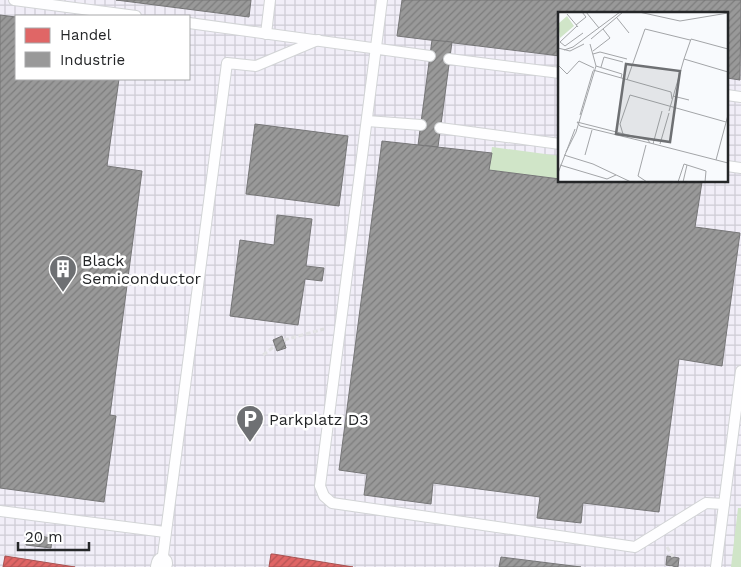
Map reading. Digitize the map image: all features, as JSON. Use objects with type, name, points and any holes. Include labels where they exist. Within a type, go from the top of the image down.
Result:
[{"type":"lane","points":[[14,0],[128,15]]},
{"type":"lane","points":[[266,34],[270,0]]},
{"type":"lane","points":[[382,0],[320,486],[324,496],[332,503],[635,547],[706,503],[724,504]]},
{"type":"lane","points":[[190,23],[430,56]]},
{"type":"lane","points":[[162,565],[227,63],[256,66],[318,40]]},
{"type":"lane","points":[[450,58],[558,73]]},
{"type":"lane","points":[[728,95],[741,97]]},
{"type":"lane","points":[[366,121],[421,126]]},
{"type":"lane","points":[[440,128],[558,144]]},
{"type":"lane","points":[[728,166],[741,168]]},
{"type":"lane","points":[[716,567],[741,373]]},
{"type":"lane","points":[[0,511],[165,532]]},
{"type":"path","points":[[284,340],[319,330]]},
{"type":"path","points":[[263,354],[275,346]]},
{"type":"shaded area","points":[[0,0],[741,0],[741,567],[0,567]]},
{"type":"green space","points":[[492,147],[558,156],[558,179],[489,170]]},
{"type":"green space","points":[[738,508],[741,508],[741,567],[731,567]]},
{"type":"building: Handel","points":[[271,554],[273,554],[353,567],[269,567]]},
{"type":"building: Handel","points":[[5,556],[75,567],[3,567]]},
{"type":"building: Industrie","points":[[116,0],[251,0],[249,17]]},
{"type":"building: Industrie","points":[[402,0],[741,0],[740,80],[728,78],[728,12],[558,12],[558,56],[397,36]]},
{"type":"building: Industrie","name":"Black Semiconductor","points":[[0,15],[15,17],[15,80],[119,80],[107,166],[142,171],[110,415],[116,416],[104,502],[0,488]]},
{"type":"building: Industrie","points":[[432,40],[452,42],[438,147],[418,145]]},
{"type":"building: Industrie","points":[[255,124],[348,136],[339,206],[246,194]]},
{"type":"building: Industrie","points":[[382,141],[492,153],[489,170],[558,179],[558,182],[702,182],[695,227],[740,233],[722,366],[679,359],[659,512],[583,503],[581,523],[537,518],[540,497],[433,483],[431,504],[364,495],[367,474],[339,470]]},
{"type":"building: Industrie","points":[[277,215],[312,219],[306,266],[324,268],[322,281],[305,279],[298,325],[230,316],[240,240],[274,245]]},
{"type":"building: Industrie","points":[[282,336],[286,348],[277,351],[273,340]]},
{"type":"building: Industrie","points":[[27,534],[52,538],[51,548],[26,545]]},
{"type":"building: Industrie","points":[[667,556],[679,558],[678,567],[666,565]]},
{"type":"building: Industrie","points":[[501,557],[581,567],[499,567]]},
{"type":"place","name":"Black Semiconductor","points":[[63,293]]},
{"type":"place","name":"Parkplatz D3","points":[[250,443]]}]
